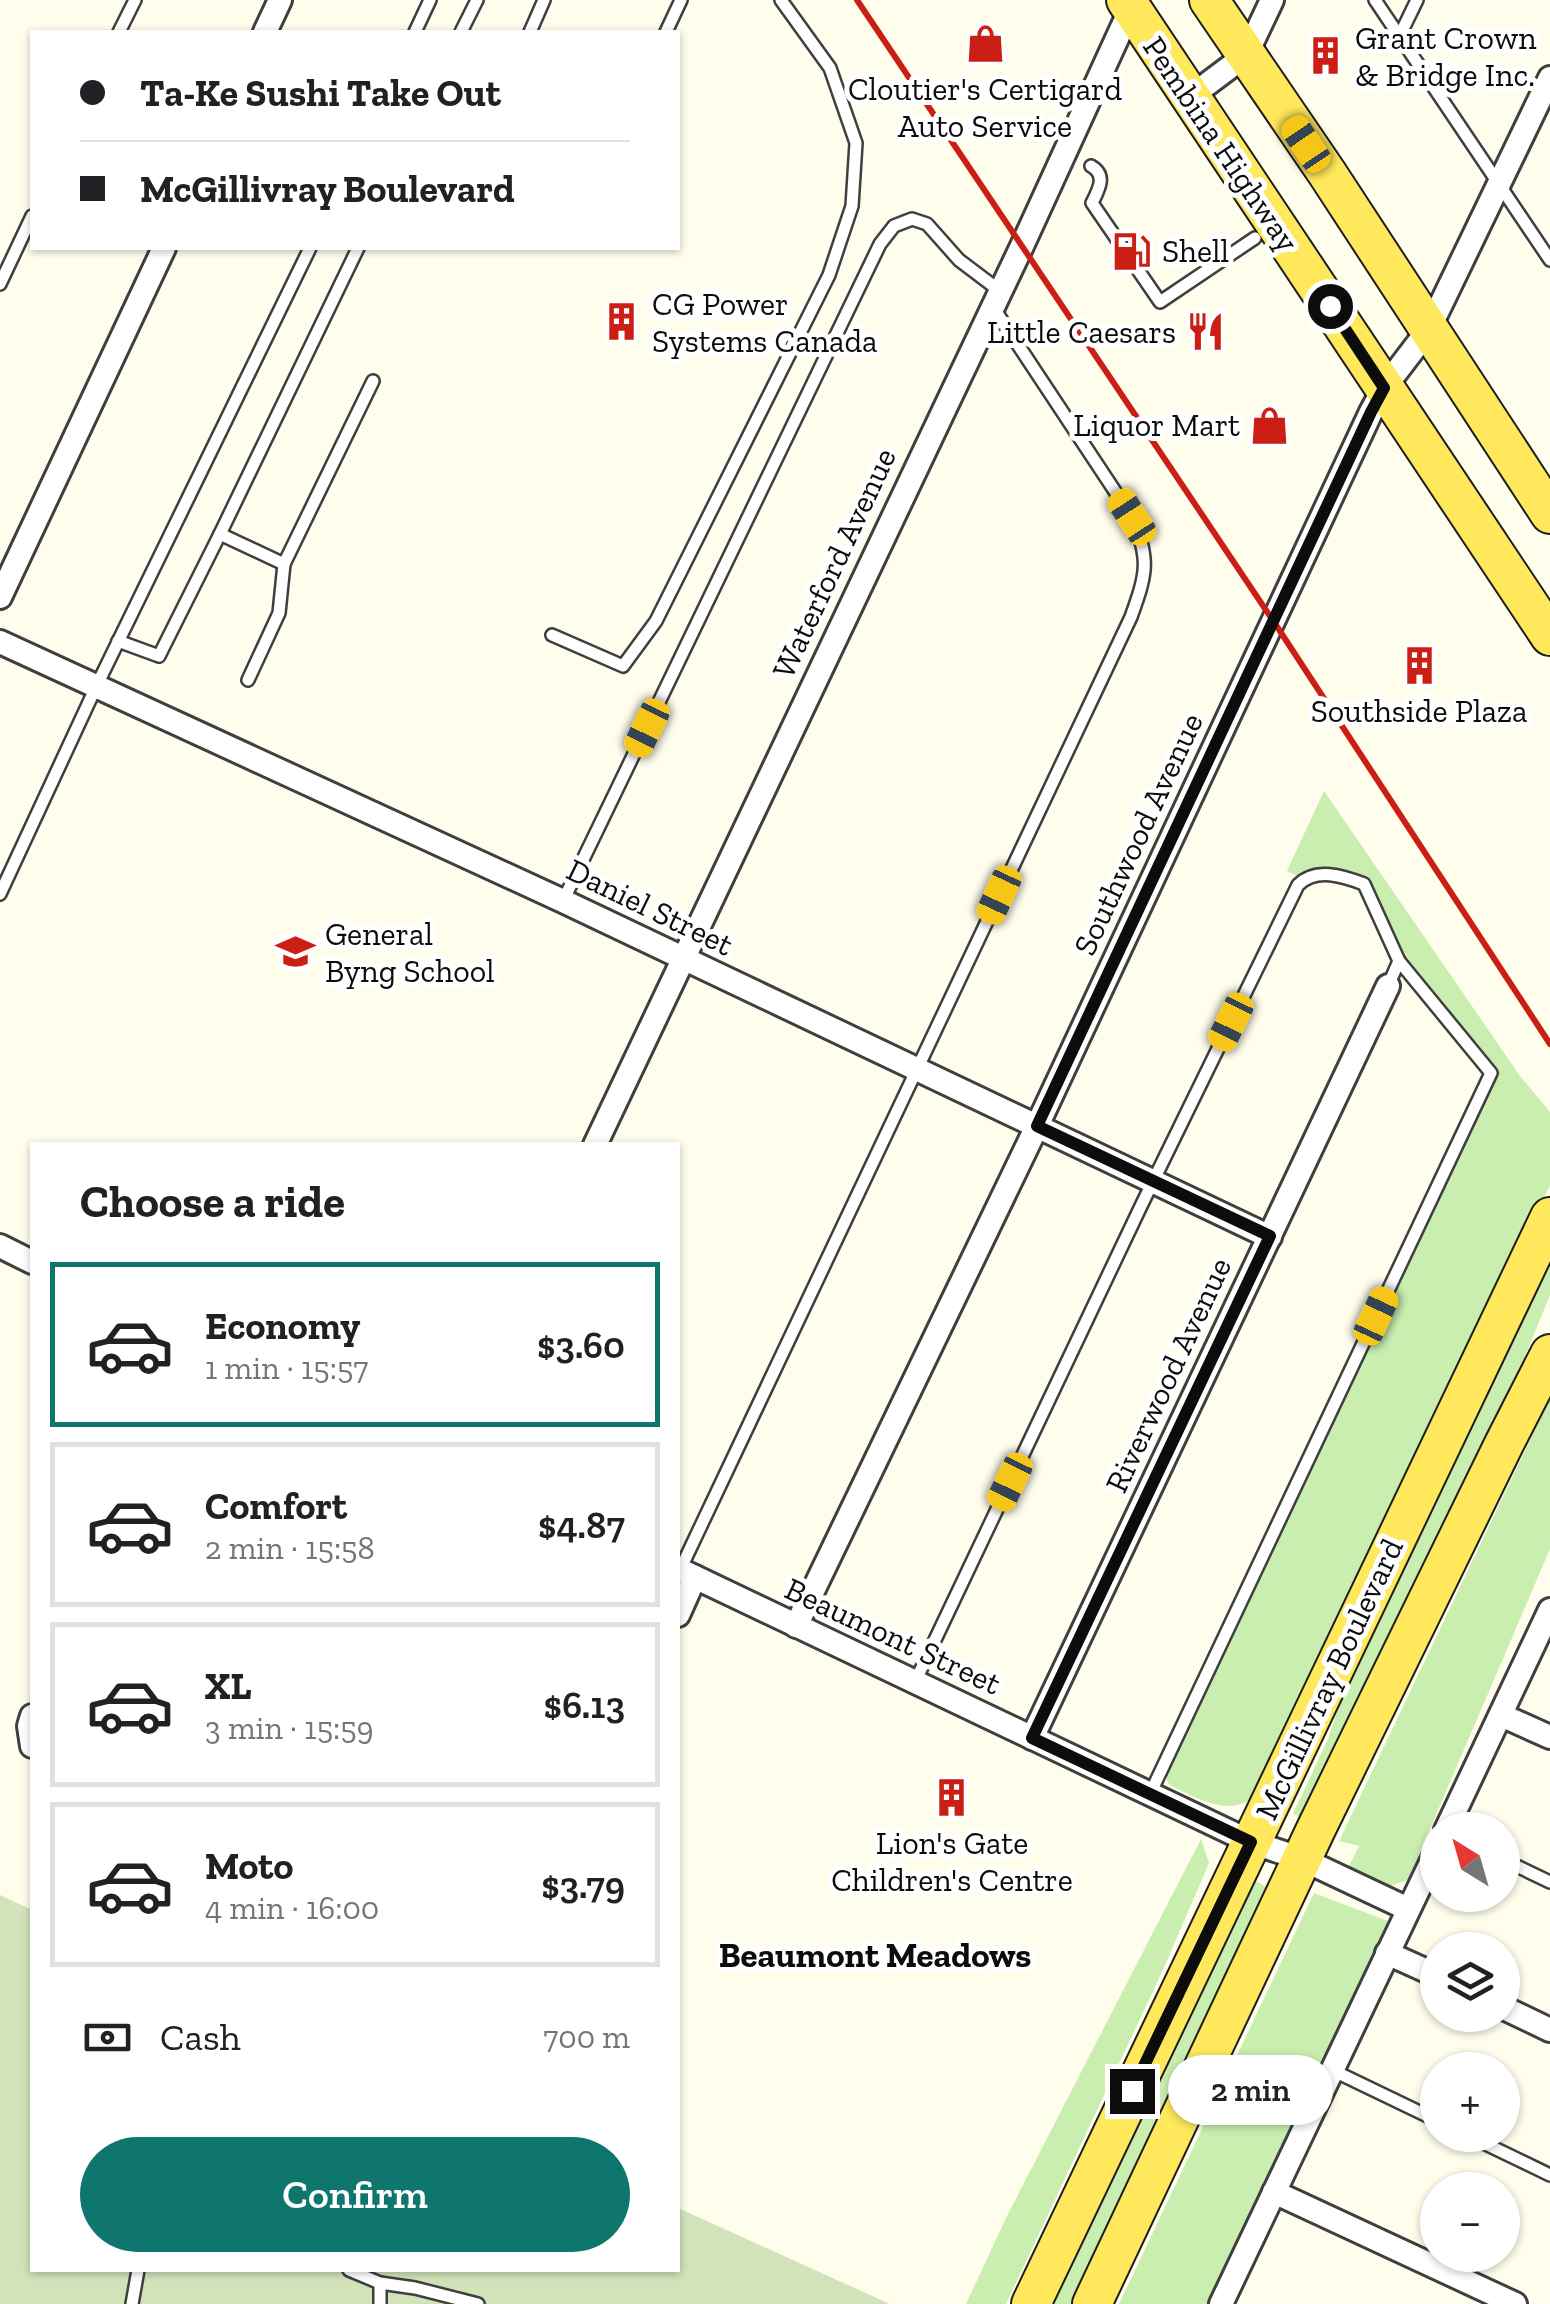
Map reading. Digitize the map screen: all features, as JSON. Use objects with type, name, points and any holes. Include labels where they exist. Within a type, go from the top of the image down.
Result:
[{"type":"main road","points":[[1209,0],[1550,514]]},
{"type":"main road","name":"Pembina Highway","points":[[1128,4],[1550,636]]},
{"type":"main road","name":"McGillivray Boulevard","points":[[1031,2304],[1550,1216]]},
{"type":"main road","name":"McGillivray Boulevard","points":[[1092,2304],[1302,1859],[1550,1354]]},
{"type":"street","points":[[266,30],[280,0]]},
{"type":"street","points":[[1190,97],[1246,55],[1272,0]]},
{"type":"street","name":"Waterford Avenue","points":[[596,1142],[996,299],[1128,4]]},
{"type":"street","name":"Southwood Avenue","points":[[796,1626],[1037,1126],[1371,412],[1384,388],[1429,330],[1550,78]]},
{"type":"street","points":[[0,598],[163,250]]},
{"type":"street","name":"Daniel Street","points":[[0,642],[563,901],[1270,1236]]},
{"type":"street","name":"Riverwood Avenue","points":[[1032,1738],[1388,986]]},
{"type":"street","points":[[0,1246],[30,1261]]},
{"type":"street","points":[[680,1601],[684,1572]]},
{"type":"street","name":"Beaumont Street","points":[[684,1572],[1251,1842],[1302,1859],[1408,1909]]},
{"type":"street","points":[[1454,1812],[1550,1610]]},
{"type":"street","points":[[1500,1714],[1550,1737]]},
{"type":"street","points":[[1221,2304],[1420,1885]]},
{"type":"street","points":[[1388,1952],[1420,1967]]},
{"type":"street","points":[[1520,2016],[1550,2030]]},
{"type":"street","points":[[1274,2192],[1516,2304]]},
{"type":"lane","points":[[120,30],[135,0]]},
{"type":"lane","points":[[415,30],[430,0]]},
{"type":"lane","points":[[462,30],[476,0]]},
{"type":"lane","points":[[531,30],[544,0]]},
{"type":"lane","points":[[667,30],[681,0]]},
{"type":"lane","points":[[552,635],[623,666],[656,621],[828,275],[852,206],[856,143],[830,68],[781,0]]},
{"type":"lane","points":[[1375,0],[1550,260]]},
{"type":"lane","points":[[1399,37],[1417,0]]},
{"type":"lane","points":[[1091,166],[1100,173],[1101,181],[1092,203],[1160,302],[1254,238]]},
{"type":"lane","points":[[563,901],[880,244],[894,226],[912,218],[928,224],[996,299],[1132,517],[1143,542],[1146,562],[1142,586],[1131,618],[916,1068],[684,1572]]},
{"type":"lane","points":[[0,284],[30,220]]},
{"type":"lane","points":[[0,894],[118,641],[309,250]]},
{"type":"lane","points":[[118,641],[159,656],[357,250]]},
{"type":"lane","points":[[248,680],[279,613],[284,564],[372,381]]},
{"type":"lane","points":[[220,534],[284,564]]},
{"type":"lane","points":[[915,1682],[1298,886],[1303,879],[1336,873],[1364,884],[1399,962],[1491,1073],[1150,1794]]},
{"type":"lane","points":[[1388,986],[1399,962]]},
{"type":"lane","points":[[1520,1868],[1550,1882]]},
{"type":"lane","points":[[1332,2070],[1420,2112]]},
{"type":"lane","points":[[1502,2152],[1550,2175]]},
{"type":"lane","points":[[132,2304],[138,2272]]},
{"type":"lane","points":[[354,2272],[380,2283],[478,2304]]},
{"type":"lane","points":[[380,2283],[380,2304]]},
{"type":"green space","points":[[1324,791],[1520,1076],[1550,1112],[1550,1186],[1255,1797],[1223,1806],[1171,1786],[1167,1775],[1491,1074],[1399,961],[1364,884],[1335,873],[1303,879],[1287,871]]},
{"type":"green space","points":[[1550,1248],[1550,1295],[1501,1415],[1306,1819],[1293,1814],[1328,1739],[1346,1685]]},
{"type":"green space","points":[[1550,1398],[1550,1549],[1437,1812],[1420,1812],[1420,1852],[1408,1880],[1384,1888],[1349,1866],[1359,1846],[1339,1841]]},
{"type":"green space","points":[[1201,1839],[1209,1863],[1006,2304],[966,2304],[1006,2218]]},
{"type":"green space","points":[[1253,1880],[1265,1886],[1264,1890],[1206,2016],[1174,2104],[1080,2304],[1046,2304]]},
{"type":"green space","points":[[1314,1893],[1393,1923],[1210,2304],[1119,2304]]},
{"type":"green space","points":[[0,1895],[30,1909],[30,2272],[680,2272],[680,2209],[890,2304],[0,2304]]},
{"type":"railway","points":[[857,0],[1274,622],[1550,1044]]},
{"type":"place","name":"Cloutier's Certigard Auto Service","points":[[985,44]]},
{"type":"place","name":"Grant Crown & Bridge Inc.","points":[[1325,56]]},
{"type":"place","name":"Shell","points":[[1132,251]]},
{"type":"place","name":"CG Power Systems Canada","points":[[622,322]]},
{"type":"place","name":"Little Caesars","points":[[1206,332]]},
{"type":"place","name":"Liquor Mart","points":[[1270,425]]},
{"type":"place","name":"Southside Plaza","points":[[1419,666]]},
{"type":"place","name":"General Byng School","points":[[295,952]]},
{"type":"place","name":"Lion's Gate Children's Centre","points":[[952,1798]]},
{"type":"district","name":"Beaumont Meadows","points":[[875,1955]]},
{"type":"route","points":[[1132,2091],[1251,1842],[1032,1738],[1270,1236],[1037,1126],[1384,388],[1330,306]]}]
